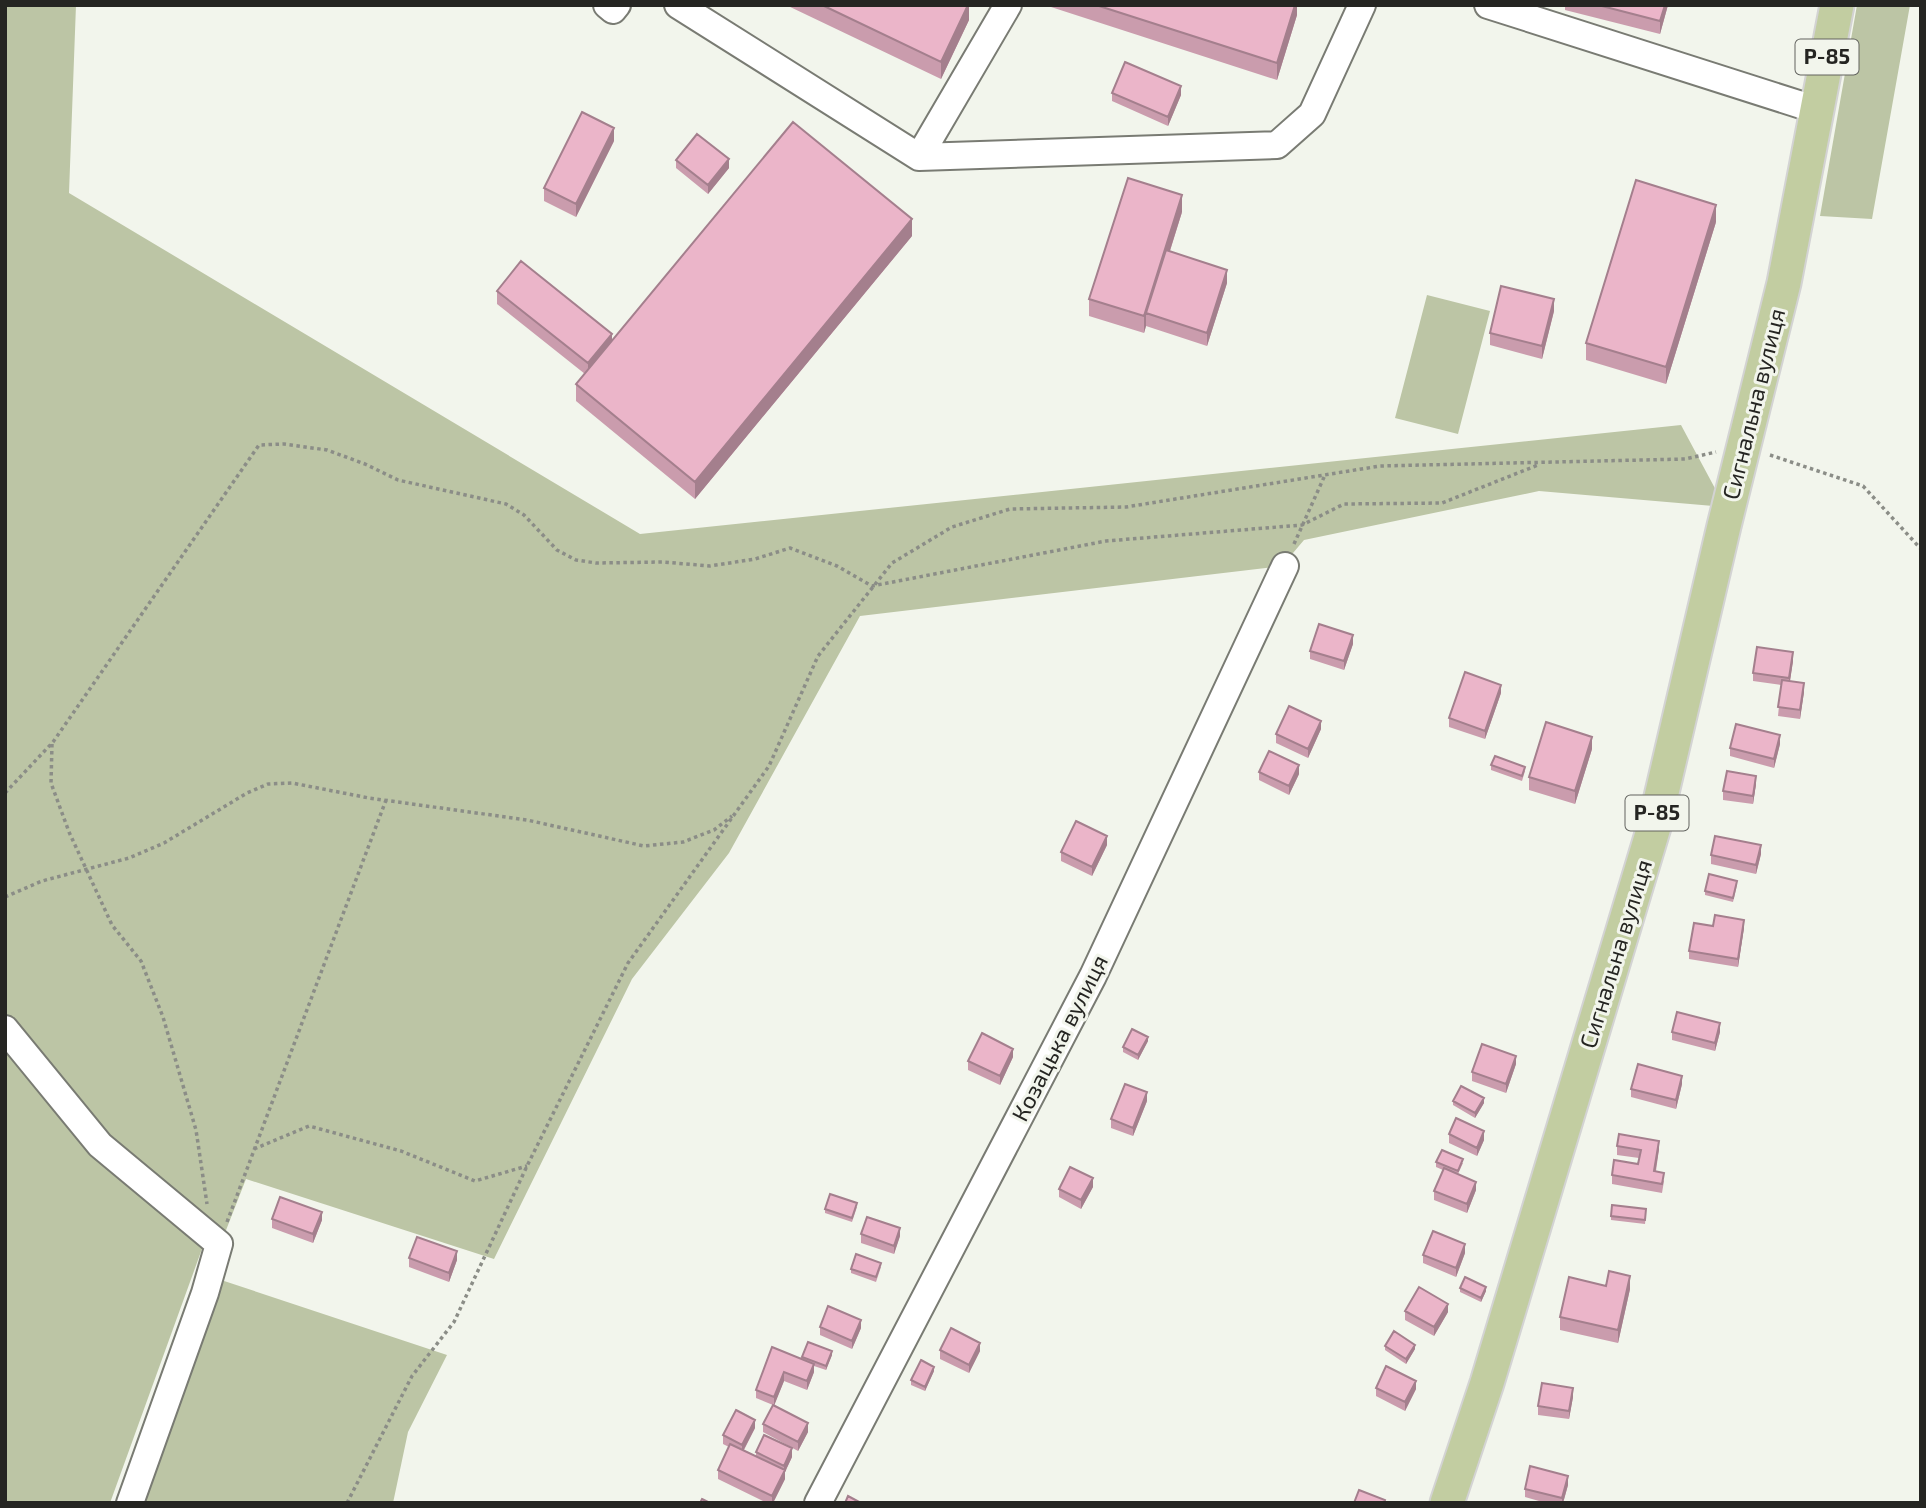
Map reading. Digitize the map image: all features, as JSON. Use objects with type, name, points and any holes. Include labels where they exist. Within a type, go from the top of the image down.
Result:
[{"type":"main road","name":"Р-85","points":[[1817,110],[1837,5]]},
{"type":"main road","name":"Сигнальна вулиця","points":[[1447,1503],[1487,1383],[1654,827],[1784,283],[1817,110]]},
{"type":"street","points":[[607,5],[613,10],[617,5]]},
{"type":"street","points":[[678,5],[919,157],[1277,145],[1312,114],[1362,5]]},
{"type":"street","points":[[919,157],[1008,5]]},
{"type":"street","points":[[1488,5],[1817,110]]},
{"type":"street","name":"Козацька вулиця","points":[[818,1503],[1093,976],[1285,566]]},
{"type":"street","points":[[5,1029],[100,1145],[219,1244],[205,1293],[130,1503]]},
{"type":"path","points":[[5,793],[52,742],[258,445],[284,444],[327,450],[398,480],[506,504],[524,515],[557,550],[576,560],[596,564],[663,562],[710,566],[755,559],[790,548],[837,566],[873,586],[1107,541],[1302,525],[1344,504],[1442,503],[1543,463],[1380,466],[1126,507],[1010,509],[952,527],[892,563],[873,586],[818,656],[769,766],[628,963],[527,1166],[454,1322],[412,1376],[346,1503]]},
{"type":"path","points":[[1285,566],[1325,474]]},
{"type":"path","points":[[52,742],[51,783],[69,832],[112,925],[141,961],[163,1017],[196,1130],[207,1203]]},
{"type":"path","points":[[5,897],[42,881],[129,858],[164,843],[247,793],[268,785],[292,783],[386,800],[527,820],[644,846],[683,842],[714,830],[736,812]]},
{"type":"path","points":[[219,1244],[386,800]]},
{"type":"path","points":[[254,1149],[309,1126],[401,1151],[475,1181],[527,1166]]},
{"type":"green space","points":[[5,5],[76,5],[69,193],[640,534],[1681,425],[1725,507],[1539,491],[1304,540],[1282,566],[860,616],[729,853],[632,979],[494,1259],[246,1179],[221,1243],[102,1144],[5,1026]]},
{"type":"green space","points":[[1857,5],[1910,5],[1872,219],[1820,216]]},
{"type":"green space","points":[[1427,295],[1490,311],[1458,434],[1395,418]]},
{"type":"green space","points":[[5,1032],[207,1235],[110,1503],[5,1503]]},
{"type":"green space","points":[[212,1277],[447,1355],[408,1432],[393,1503],[132,1503]]},
{"type":"building","points":[[822,5],[968,5],[941,62]]},
{"type":"building","points":[[1096,5],[1295,5],[1277,63]]},
{"type":"building","points":[[1598,5],[1665,5],[1660,21]]},
{"type":"building","points":[[1125,62],[1181,86],[1168,117],[1112,93]]},
{"type":"building","points":[[582,112],[614,128],[576,204],[544,188]]},
{"type":"building","points":[[793,122],[912,219],[695,482],[576,384]]},
{"type":"building","points":[[697,134],[729,159],[708,185],[676,160]]},
{"type":"building","points":[[1128,178],[1182,195],[1144,316],[1089,299]]},
{"type":"building","points":[[1636,180],[1716,205],[1666,367],[1586,343]]},
{"type":"building","points":[[1166,250],[1227,270],[1207,333],[1146,313]]},
{"type":"building","points":[[521,261],[612,334],[588,363],[497,291]]},
{"type":"building","points":[[1501,286],[1554,299],[1542,346],[1490,333]]},
{"type":"building","points":[[1319,624],[1353,635],[1344,661],[1310,651]]},
{"type":"building","points":[[1757,647],[1793,652],[1789,678],[1753,673]]},
{"type":"building","points":[[1465,672],[1501,685],[1485,731],[1449,718]]},
{"type":"building","points":[[1782,680],[1804,683],[1800,710],[1778,707]]},
{"type":"building","points":[[1289,706],[1321,721],[1308,749],[1276,734]]},
{"type":"building","points":[[1546,722],[1592,737],[1575,791],[1529,777]]},
{"type":"building","points":[[1736,724],[1780,735],[1774,759],[1730,748]]},
{"type":"building","points":[[1269,751],[1299,765],[1289,786],[1259,772]]},
{"type":"building","points":[[1495,756],[1525,767],[1522,776],[1491,765]]},
{"type":"building","points":[[1727,771],[1756,776],[1753,796],[1723,791]]},
{"type":"building","points":[[1076,821],[1107,836],[1092,867],[1061,852]]},
{"type":"building","points":[[1715,836],[1761,845],[1756,865],[1711,855]]},
{"type":"building","points":[[1709,874],[1737,881],[1733,898],[1705,891]]},
{"type":"building","points":[[1715,915],[1744,920],[1738,959],[1689,951],[1694,923],[1713,926]]},
{"type":"building","points":[[1677,1012],[1720,1023],[1715,1043],[1672,1032]]},
{"type":"building","points":[[1132,1029],[1148,1037],[1138,1055],[1123,1047]]},
{"type":"building","points":[[982,1033],[1013,1049],[1000,1076],[968,1061]]},
{"type":"building","points":[[1482,1044],[1516,1056],[1506,1084],[1472,1072]]},
{"type":"building","points":[[1638,1064],[1682,1076],[1676,1100],[1631,1089]]},
{"type":"building","points":[[1125,1084],[1147,1092],[1133,1128],[1111,1119]]},
{"type":"building","points":[[1461,1086],[1484,1098],[1475,1113],[1453,1101]]},
{"type":"building","points":[[1456,1118],[1484,1131],[1477,1148],[1449,1134]]},
{"type":"building","points":[[1619,1134],[1659,1141],[1654,1171],[1664,1173],[1662,1184],[1612,1175],[1614,1160],[1638,1164],[1641,1150],[1617,1146]]},
{"type":"building","points":[[1442,1150],[1463,1159],[1458,1171],[1436,1162]]},
{"type":"building","points":[[1070,1167],[1093,1178],[1081,1200],[1059,1189]]},
{"type":"building","points":[[1444,1168],[1476,1182],[1467,1204],[1434,1191]]},
{"type":"building","points":[[830,1194],[857,1203],[852,1218],[825,1209]]},
{"type":"building","points":[[280,1197],[322,1212],[313,1234],[272,1219]]},
{"type":"building","points":[[1612,1205],[1646,1209],[1645,1220],[1611,1216]]},
{"type":"building","points":[[867,1217],[900,1228],[894,1246],[861,1234]]},
{"type":"building","points":[[1433,1231],[1465,1244],[1456,1268],[1423,1255]]},
{"type":"building","points":[[417,1237],[457,1251],[449,1273],[409,1258]]},
{"type":"building","points":[[856,1254],[881,1263],[876,1277],[851,1269]]},
{"type":"building","points":[[1609,1271],[1630,1276],[1618,1330],[1560,1317],[1569,1277],[1606,1286]]},
{"type":"building","points":[[1465,1277],[1486,1287],[1481,1298],[1460,1288]]},
{"type":"building","points":[[1419,1287],[1448,1304],[1434,1327],[1405,1311]]},
{"type":"building","points":[[828,1306],[861,1320],[852,1341],[820,1327]]},
{"type":"building","points":[[951,1328],[980,1343],[969,1365],[940,1350]]},
{"type":"building","points":[[1394,1331],[1415,1345],[1406,1359],[1385,1346]]},
{"type":"building","points":[[808,1342],[832,1351],[826,1366],[802,1357]]},
{"type":"building","points":[[772,1347],[814,1364],[807,1381],[784,1372],[774,1397],[756,1390]]},
{"type":"building","points":[[921,1360],[934,1367],[925,1387],[911,1380]]},
{"type":"building","points":[[1386,1366],[1416,1381],[1405,1402],[1376,1388]]},
{"type":"building","points":[[1542,1383],[1573,1388],[1569,1411],[1538,1406]]},
{"type":"building","points":[[773,1405],[808,1423],[798,1442],[763,1424]]},
{"type":"building","points":[[736,1410],[755,1420],[742,1445],[723,1435]]},
{"type":"building","points":[[764,1435],[792,1448],[784,1466],[756,1452]]},
{"type":"building","points":[[730,1444],[785,1470],[772,1496],[718,1470]]},
{"type":"building","points":[[1530,1466],[1568,1476],[1562,1498],[1525,1489]]},
{"type":"building","points":[[1359,1490],[1385,1500],[1384,1503],[1354,1503]]},
{"type":"building","points":[[848,1496],[861,1503],[845,1503]]}]
